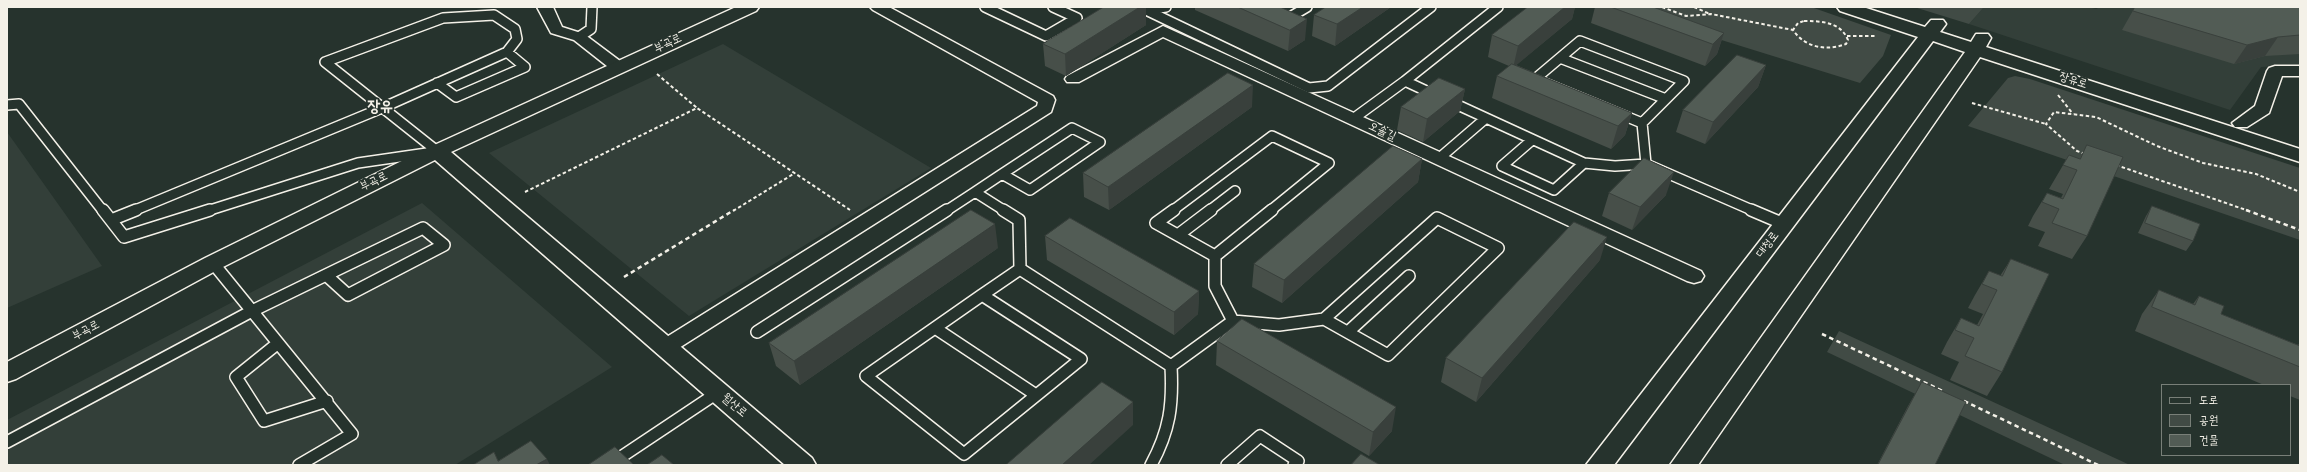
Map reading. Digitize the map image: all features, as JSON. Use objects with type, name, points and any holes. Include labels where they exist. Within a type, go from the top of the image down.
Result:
[{"type":"main road","name":"부곡로","points":[[7,373],[213,263],[437,151],[750,7]]},
{"type":"main road","name":"장유로","points":[[1846,7],[1933,29],[1979,44],[2300,156]]},
{"type":"main road","name":"장유로","points":[[1883,7],[1933,29]]},
{"type":"main road","name":"대청로","points":[[1599,465],[1933,29]]},
{"type":"main road","name":"장유로","points":[[1979,44],[2300,142]]},
{"type":"main road","points":[[1683,465],[1979,44]]},
{"type":"main road","name":"월산로","points":[[437,151],[664,348],[803,465]]},
{"type":"street","points":[[545,7],[556,30],[579,37],[618,67]]},
{"type":"street","points":[[664,348],[968,155],[1040,113],[1045,108],[1047,100],[878,7]]},
{"type":"street","name":"오솔길","points":[[1073,79],[1162,31],[1694,276]]},
{"type":"street","points":[[2241,123],[2263,109],[2275,71],[2300,71]]},
{"type":"lane","points":[[579,37],[591,29],[592,7]]},
{"type":"lane","points":[[985,7],[1046,36],[1077,18],[1053,7]]},
{"type":"lane","points":[[1111,7],[1146,10],[1166,7]]},
{"type":"lane","points":[[1274,15],[1287,20],[1307,7]]},
{"type":"lane","points":[[1146,10],[1309,88],[1328,86],[1431,7]]},
{"type":"lane","points":[[1357,116],[1405,81],[1498,7]]},
{"type":"lane","points":[[111,220],[382,108],[507,52],[517,38],[515,29],[494,15],[443,18],[325,62],[382,108],[437,151]]},
{"type":"lane","points":[[1580,41],[1684,81],[1642,123],[1535,80],[1580,41]]},
{"type":"lane","points":[[437,83],[456,97],[525,67],[507,52]]},
{"type":"lane","points":[[1560,58],[1666,99]]},
{"type":"lane","points":[[1405,81],[1584,163],[1615,166],[1646,164],[1784,224]]},
{"type":"lane","points":[[7,105],[19,104],[124,237],[358,163],[437,151]]},
{"type":"lane","points":[[1443,154],[1486,118]]},
{"type":"lane","points":[[1642,123],[1646,164]]},
{"type":"lane","points":[[757,332],[1072,128],[1100,142],[1030,190],[1002,174]]},
{"type":"lane","points":[[1272,136],[1329,163],[1215,256],[1156,223],[1272,136]]},
{"type":"lane","points":[[1532,140],[1502,166],[1554,190],[1584,163]]},
{"type":"lane","points":[[1178,235],[1235,191]]},
{"type":"lane","points":[[975,192],[1020,220],[1020,269]]},
{"type":"lane","points":[[1171,366],[1233,321],[1279,325],[1324,319],[1437,218],[1498,248],[1388,356],[1324,319]]},
{"type":"lane","points":[[7,442],[250,312],[326,275],[423,228],[444,245],[348,295],[326,275]]},
{"type":"lane","points":[[1215,256],[1215,286],[1233,321]]},
{"type":"lane","points":[[213,263],[250,312],[327,400],[352,434],[299,465]]},
{"type":"lane","points":[[982,295],[1081,359],[964,454],[866,376],[982,295],[1020,269]]},
{"type":"lane","points":[[1020,269],[1171,366]]},
{"type":"lane","points":[[1348,332],[1409,276]]},
{"type":"lane","points":[[935,328],[1036,395]]},
{"type":"lane","points":[[277,344],[236,377],[264,421],[327,400]]},
{"type":"lane","points":[[1151,465],[1168,433],[1173,402],[1171,366]]},
{"type":"lane","points":[[608,465],[717,393]]},
{"type":"lane","points":[[1227,465],[1260,436],[1298,461],[1294,465]]},
{"type":"path","points":[[1662,7],[1686,16],[1711,14]]},
{"type":"path","points":[[1694,7],[1711,14],[1793,30],[1795,34],[1807,43],[1825,48],[1834,48],[1846,44],[1847,36]]},
{"type":"path","points":[[1793,30],[1798,23],[1812,21],[1834,26],[1847,36],[1877,36]]},
{"type":"path","points":[[657,74],[697,108],[866,220]]},
{"type":"path","points":[[2055,92],[2073,114]]},
{"type":"path","points":[[1972,103],[2046,124],[2077,152],[2092,156]]},
{"type":"path","points":[[525,192],[697,108]]},
{"type":"path","points":[[2046,124],[2054,112],[2096,117],[2157,146],[2203,163],[2256,174],[2300,192]]},
{"type":"path","points":[[2114,164],[2231,204],[2300,230]]},
{"type":"path","points":[[624,277],[795,172]]},
{"type":"path","points":[[1822,334],[1950,395]]},
{"type":"path","points":[[1957,398],[2098,465]]},
{"type":"shaded area","points":[[1984,7],[2089,7],[2096,9],[2100,7],[2300,7],[2300,65],[2261,67],[2230,110],[1969,24]]},
{"type":"shaded area","points":[[723,44],[931,168],[689,316],[489,153]]},
{"type":"shaded area","points":[[7,132],[102,266],[7,308]]},
{"type":"shaded area","points":[[422,203],[612,367],[455,465],[7,465],[7,420]]},
{"type":"green space","points":[[1615,7],[1811,7],[1891,35],[1883,56],[1860,83]]},
{"type":"green space","points":[[1914,7],[1984,7],[1969,24]]},
{"type":"green space","points":[[2015,76],[2030,79],[2300,168],[2300,240],[1968,126],[2008,78]]},
{"type":"green space","points":[[1839,331],[2130,465],[2065,465],[1827,352]]},
{"type":"building","points":[[1104,7],[1140,7],[1065,54],[1043,44]]},
{"type":"building","points":[[1238,7],[1280,7],[1307,19],[1290,30]]},
{"type":"building","points":[[1326,7],[1363,7],[1337,24],[1314,15]]},
{"type":"building","points":[[1528,7],[1565,7],[1518,46],[1492,35]]},
{"type":"building","points":[[1611,7],[1653,7],[1724,33],[1713,44]]},
{"type":"building","points":[[2135,7],[2300,7],[2300,35],[2278,37],[2247,45],[2133,11]]},
{"type":"building","points":[[1737,55],[1766,65],[1713,122],[1683,110]]},
{"type":"building","points":[[1512,64],[1632,113],[1618,126],[1497,76]]},
{"type":"building","points":[[1228,73],[1253,85],[1108,187],[1083,173]]},
{"type":"building","points":[[1439,78],[1465,89],[1427,119],[1401,107]]},
{"type":"building","points":[[2087,145],[2123,157],[2087,236],[2052,223],[2059,209],[2042,202],[2047,193],[2063,199],[2077,170],[2063,165],[2069,155],[2080,159]]},
{"type":"building","points":[[1393,146],[1422,159],[1284,280],[1254,264]]},
{"type":"building","points":[[1644,158],[1674,172],[1640,207],[1609,193]]},
{"type":"building","points":[[2152,206],[2200,224],[2193,241],[2145,223]]},
{"type":"building","points":[[971,210],[995,224],[794,361],[769,343]]},
{"type":"building","points":[[1070,218],[1199,291],[1174,312],[1045,236]]},
{"type":"building","points":[[1574,222],[1607,237],[1482,378],[1446,358]]},
{"type":"building","points":[[2011,259],[2049,274],[2002,372],[1965,356],[1974,338],[1955,330],[1961,318],[1979,326],[1997,290],[1982,284],[1989,271],[2002,276]]},
{"type":"building","points":[[2159,290],[2195,305],[2199,296],[2224,306],[2221,314],[2300,346],[2300,367],[2152,307]]},
{"type":"building","points":[[1242,319],[1396,407],[1373,432],[1217,341]]},
{"type":"building","points":[[1102,382],[1133,402],[1062,465],[1006,465]]},
{"type":"building","points":[[1922,382],[1966,402],[1935,465],[1878,465]]},
{"type":"building","points":[[531,441],[547,459],[536,465],[473,465],[494,452],[498,461]]},
{"type":"building","points":[[615,447],[634,465],[588,465]]},
{"type":"building","points":[[1361,454],[1380,465],[1351,465]]},
{"type":"building","points":[[662,455],[674,465],[647,465]]},
{"type":"district","name":"장유","points":[[380,108]]}]
